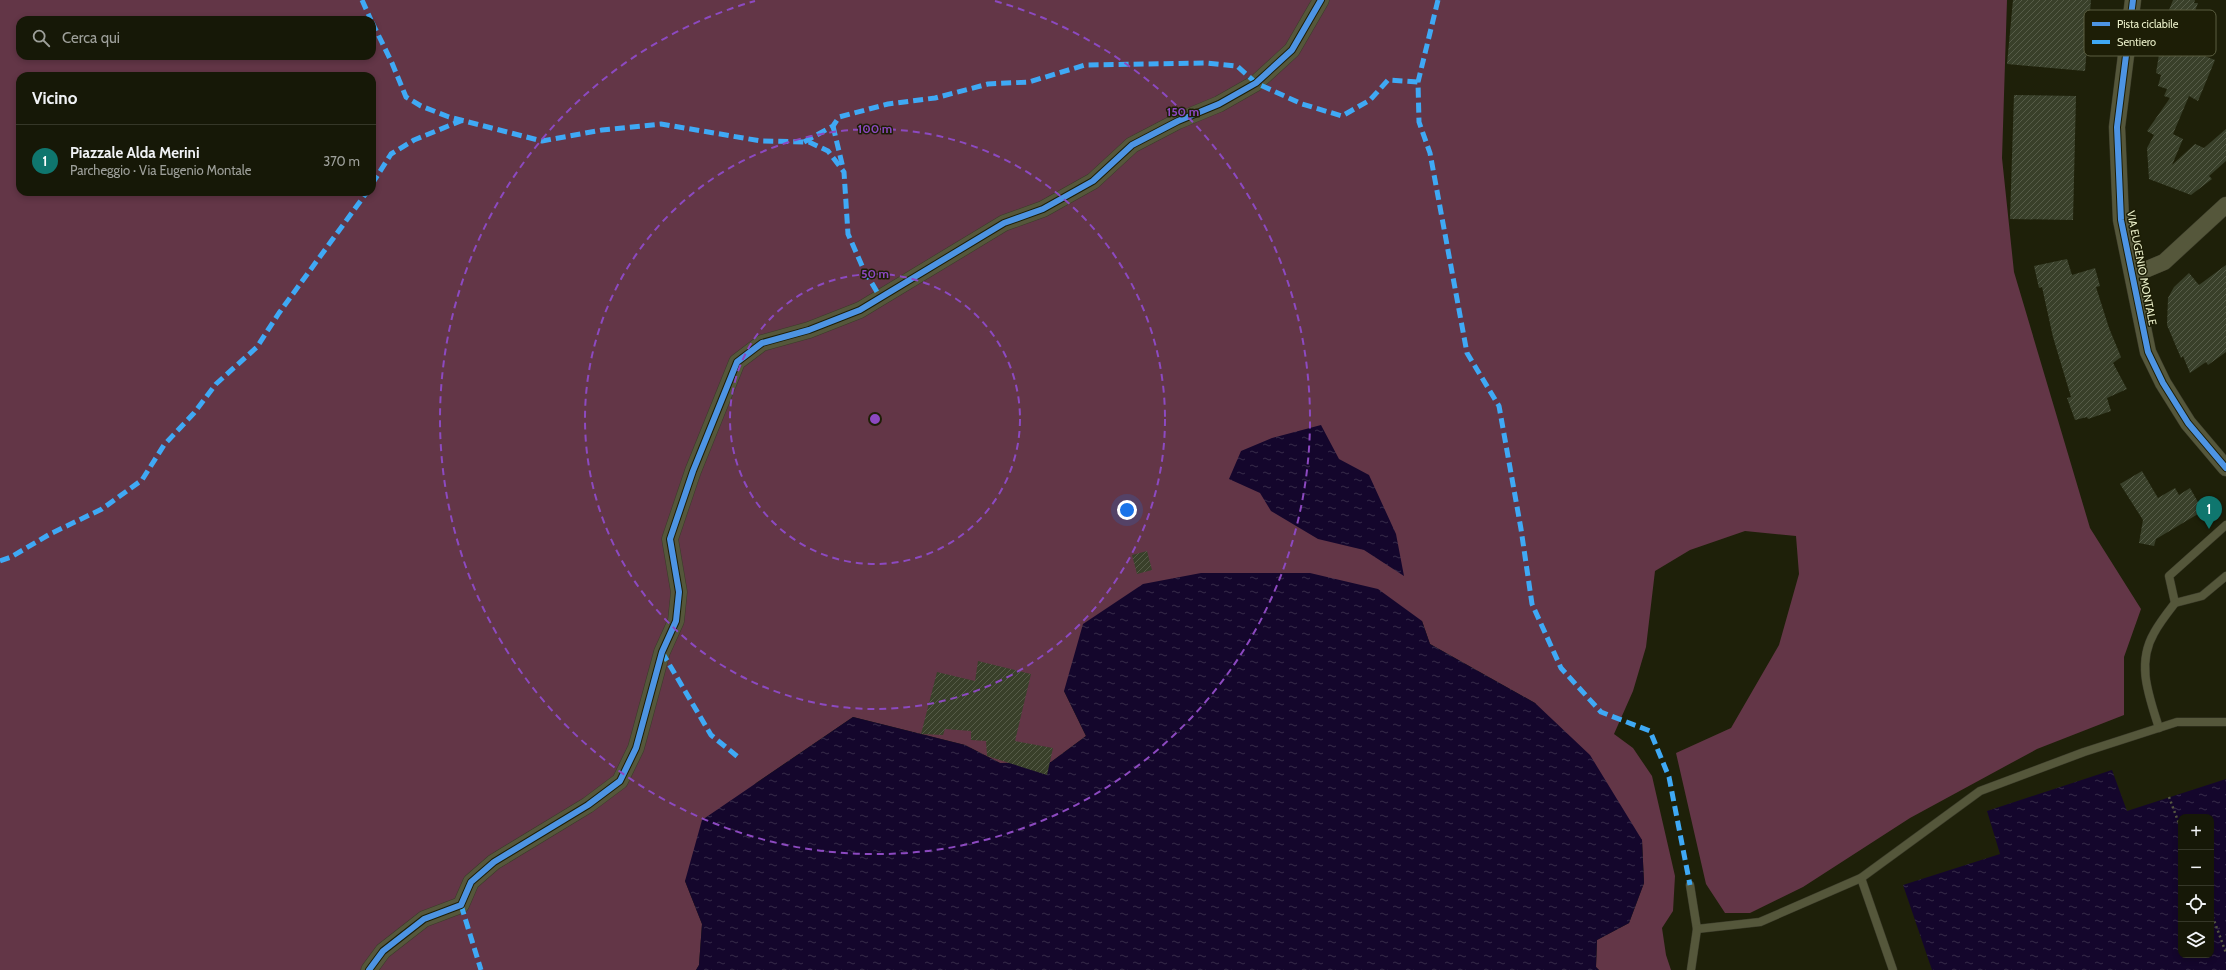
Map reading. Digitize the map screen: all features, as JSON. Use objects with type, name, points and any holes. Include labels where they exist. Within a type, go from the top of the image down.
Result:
[{"type":"street","points":[[369,970],[383,951],[424,919],[461,905],[470,882],[494,862],[588,805],[620,781],[636,748],[662,652],[676,621],[679,592],[670,539],[693,471],[737,362],[762,343],[809,330],[860,310],[1004,223],[1043,209],[1093,181],[1132,145],[1178,121],[1219,104],[1256,83],[1292,50],[1320,0]]},
{"type":"street","name":"VIA EUGENIO MONTALE","points":[[2132,10],[2133,0]]},
{"type":"street","name":"VIA EUGENIO MONTALE","points":[[2126,56],[2117,127],[2121,220],[2148,352],[2163,382],[2188,423],[2226,468]]},
{"type":"street","points":[[2133,275],[2164,262],[2226,205]]},
{"type":"lane","points":[[2175,603],[2169,576],[2226,525]]},
{"type":"lane","points":[[2159,728],[2146,687],[2144,669],[2146,653],[2154,633],[2175,603],[2202,596],[2226,576]]},
{"type":"lane","points":[[1697,928],[1760,922],[1861,878],[1980,791],[2084,752],[2177,722],[2226,722]]},
{"type":"lane","points":[[1861,878],[1892,970]]},
{"type":"lane","points":[[1690,885],[1697,928],[1691,970]]},
{"type":"path","points":[[2170,797],[2178,820]]},
{"type":"path","points":[[2214,920],[2226,953]]},
{"type":"shaded area","points":[[0,0],[2007,0],[2002,158],[2014,272],[2090,528],[2141,609],[2124,657],[2124,715],[2037,749],[1910,818],[1803,887],[1750,913],[1725,913],[1706,884],[1676,753],[1731,728],[1779,645],[1799,574],[1796,536],[1745,531],[1690,550],[1655,571],[1646,647],[1633,691],[1614,734],[1633,748],[1652,776],[1675,876],[1673,911],[1662,928],[1666,955],[1671,970],[1599,970],[1596,967],[1597,940],[1629,923],[1644,883],[1642,840],[1535,703],[1430,644],[1422,621],[1064,691],[1086,736],[1051,762],[1000,763],[965,745],[853,717],[756,783],[685,881],[702,924],[699,965],[696,970],[0,970]]},
{"type":"water","points":[[1321,425],[1339,459],[1369,475],[1396,534],[1404,576],[1364,550],[1318,539],[1271,511],[1260,493],[1229,479],[1241,451],[1272,438]]},
{"type":"water","points":[[1201,573],[1310,573],[1378,589],[1422,621],[1430,644],[1535,703],[1590,755],[1642,840],[1644,883],[1629,923],[1597,940],[1596,967],[1599,970],[696,970],[699,965],[702,924],[685,881],[702,820],[853,717],[965,745],[1000,763],[1051,762],[1086,736],[1064,691],[1083,624],[1143,584]]},
{"type":"water","points":[[2112,770],[2127,811],[2226,779],[2226,970],[1932,970],[1903,885],[2000,854],[1987,811]]},
{"type":"building","points":[[2013,0],[2091,0],[2090,10],[2084,10],[2084,56],[2086,56],[2085,71],[2007,64]]},
{"type":"building","points":[[2173,0],[2195,0],[2194,3],[2198,3],[2195,10],[2169,10]]},
{"type":"building","points":[[2159,56],[2205,56],[2215,60],[2198,101],[2189,96],[2173,134],[2183,139],[2172,165],[2195,144],[2204,148],[2226,129],[2226,161],[2209,176],[2212,179],[2191,195],[2149,179],[2147,148],[2154,135],[2147,131],[2170,98],[2164,96],[2167,89],[2158,86],[2161,75],[2156,73]]},
{"type":"building","points":[[2014,95],[2076,96],[2073,220],[2010,219]]},
{"type":"building","points":[[2067,259],[2072,275],[2095,268],[2100,286],[2096,287],[2109,328],[2121,357],[2113,363],[2127,389],[2107,398],[2111,411],[2088,419],[2087,417],[2075,420],[2067,398],[2071,397],[2053,337],[2042,287],[2039,288],[2034,266]]},
{"type":"building","points":[[2226,265],[2226,352],[2208,365],[2206,362],[2190,373],[2183,356],[2181,358],[2167,325],[2168,298],[2174,287],[2189,273],[2199,285]]},
{"type":"building","points":[[2142,471],[2158,498],[2175,488],[2179,495],[2190,488],[2203,511],[2156,539],[2154,546],[2139,543],[2143,520],[2120,484]]},
{"type":"building","points":[[1147,551],[1152,570],[1137,574],[1132,555]]},
{"type":"building","points":[[978,661],[1031,674],[1015,741],[1053,748],[1047,775],[987,756],[986,741],[971,740],[971,731],[945,729],[943,735],[921,734],[937,672],[975,681]]},
{"type":"marked path","points":[[362,0],[369,16]]},
{"type":"marked path","points":[[1438,0],[1418,82],[1419,122],[1430,153],[1467,353],[1499,406],[1521,529],[1532,604],[1561,668],[1601,712],[1650,731],[1669,777],[1690,885]]},
{"type":"marked path","points":[[376,30],[406,97],[421,106],[449,117],[542,141],[602,130],[661,124],[761,141],[809,142],[828,151],[844,172],[848,234],[863,268],[880,297]]},
{"type":"marked path","points":[[804,142],[833,126],[839,117],[888,104],[935,98],[988,84],[1029,82],[1085,65],[1207,63],[1237,66],[1256,83],[1302,104],[1342,116],[1370,100],[1388,80],[1418,82]]},
{"type":"marked path","points":[[376,178],[391,154],[414,140],[463,120]]},
{"type":"marked path","points":[[833,126],[843,168]]},
{"type":"marked path","points":[[0,561],[11,557],[50,534],[102,509],[142,480],[164,445],[194,413],[216,384],[257,347],[279,313],[364,196]]},
{"type":"marked path","points":[[662,652],[711,735],[738,757]]},
{"type":"marked path","points":[[461,905],[481,970]]},
{"type":"cycle path","points":[[369,970],[383,951],[424,919],[461,905],[471,882],[494,862],[588,805],[620,781],[636,748],[662,652],[676,621],[679,592],[670,539],[693,471],[737,362],[762,343],[809,330],[860,310],[1004,223],[1043,209],[1093,181],[1132,145],[1178,121],[1219,104],[1256,83],[1292,50],[1321,0]]},
{"type":"cycle path","points":[[2132,10],[2133,0]]},
{"type":"cycle path","points":[[2126,56],[2117,127],[2121,220],[2148,352],[2163,383],[2188,423],[2226,468]]},
{"type":"place","name":"Piazzale Alda Merini","points":[[2209,529]]}]
